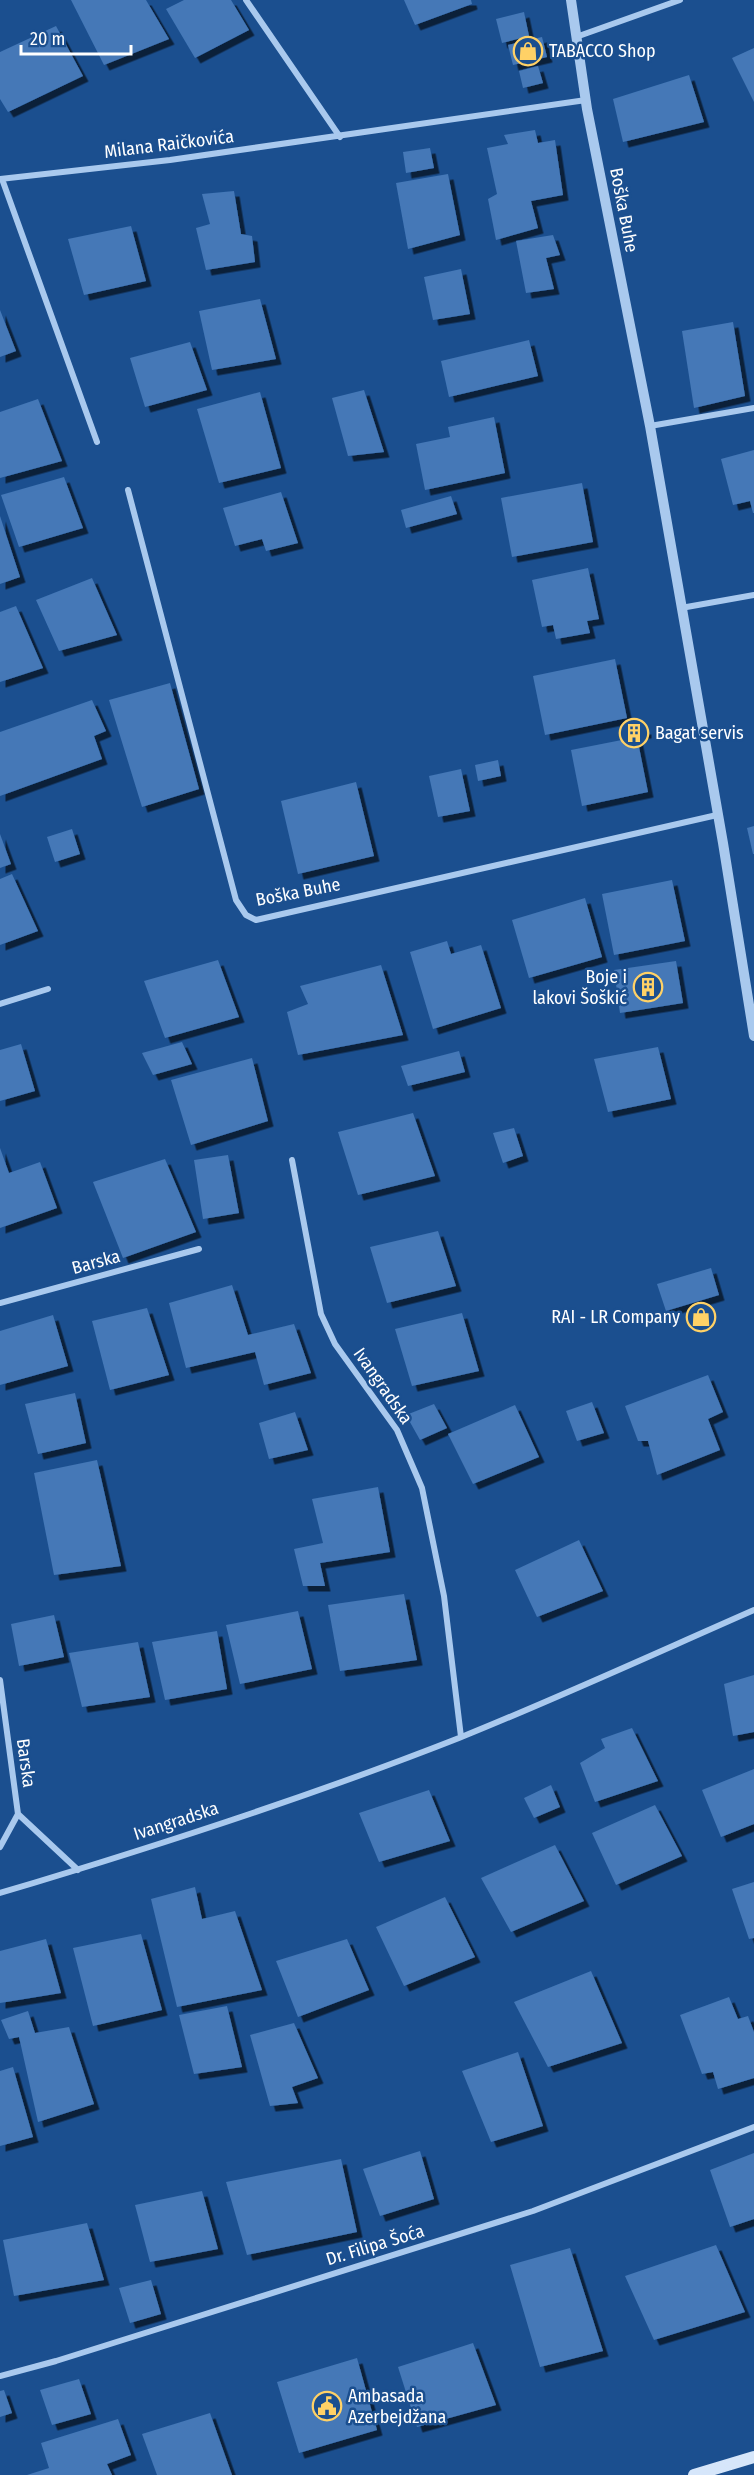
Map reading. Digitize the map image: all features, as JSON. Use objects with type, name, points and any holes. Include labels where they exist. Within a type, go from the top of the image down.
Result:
[{"type":"main road","points":[[694,2475],[754,2457]]},
{"type":"street","points":[[246,0],[340,137]]},
{"type":"street","name":"Boška Buhe","points":[[571,0],[586,100],[650,426],[754,1029]]},
{"type":"street","points":[[576,37],[680,0]]},
{"type":"street","name":"Milana Raičkovića","points":[[97,442],[1,179],[340,137],[586,100]]},
{"type":"street","points":[[650,426],[754,408]]},
{"type":"street","name":"Boška Buhe","points":[[128,490],[236,900],[246,915],[256,920],[717,816]]},
{"type":"street","points":[[681,608],[754,595]]},
{"type":"street","points":[[0,1004],[48,989]]},
{"type":"street","name":"Ivangradska","points":[[292,1160],[321,1314],[335,1344],[397,1430],[422,1488],[444,1596],[461,1737]]},
{"type":"street","name":"Barska","points":[[0,1303],[199,1249]]},
{"type":"street","name":"Ivangradska","points":[[0,1893],[78,1870],[363,1774],[461,1737],[754,1610]]},
{"type":"street","name":"Barska","points":[[0,1680],[18,1814],[0,1847]]},
{"type":"street","name":"Barska","points":[[18,1814],[78,1870]]},
{"type":"street","name":"Dr. Filipa Šoća","points":[[0,2376],[67,2358],[533,2211],[754,2127]]},
{"type":"building","points":[[71,0],[146,0],[169,39],[104,65]]},
{"type":"building","points":[[184,0],[231,0],[249,30],[195,58],[166,9]]},
{"type":"building","points":[[404,0],[471,0],[472,4],[415,25]]},
{"type":"building","points":[[524,12],[529,36],[502,43],[496,19]]},
{"type":"building","points":[[56,26],[83,76],[8,112],[0,99],[0,52]]},
{"type":"building","name":"TABACCO Shop","points":[[542,37],[547,57],[513,65],[508,45]]},
{"type":"building","points":[[754,48],[754,102],[732,58]]},
{"type":"building","points":[[538,66],[543,83],[523,88],[519,71]]},
{"type":"building","points":[[689,75],[704,122],[623,142],[613,99]]},
{"type":"building","points":[[535,130],[538,143],[555,140],[563,195],[531,201],[538,228],[496,240],[488,199],[497,194],[487,148],[508,144],[504,135]]},
{"type":"building","points":[[430,148],[434,168],[406,173],[403,152]]},
{"type":"building","points":[[448,174],[460,235],[408,249],[396,183]]},
{"type":"building","points":[[234,191],[241,234],[252,236],[255,262],[206,270],[196,228],[210,224],[202,194]]},
{"type":"building","points":[[131,226],[146,281],[84,295],[68,239]]},
{"type":"building","points":[[553,235],[560,255],[546,258],[554,289],[526,293],[516,241]]},
{"type":"building","points":[[461,269],[470,314],[433,320],[424,277]]},
{"type":"building","points":[[260,299],[276,359],[212,370],[199,311]]},
{"type":"building","points":[[0,310],[16,351],[0,357]]},
{"type":"building","points":[[733,322],[745,396],[694,408],[682,331]]},
{"type":"building","points":[[529,340],[538,376],[449,397],[441,361]]},
{"type":"building","points":[[190,342],[207,390],[145,407],[130,358]]},
{"type":"building","points":[[364,390],[384,452],[348,456],[332,398]]},
{"type":"building","points":[[260,392],[281,468],[219,483],[197,409]]},
{"type":"building","points":[[38,399],[62,461],[0,478],[0,412]]},
{"type":"building","points":[[494,417],[505,473],[425,490],[416,444],[450,437],[448,427]]},
{"type":"building","points":[[754,450],[753,513],[750,501],[733,505],[721,459]]},
{"type":"building","points":[[64,477],[83,528],[19,547],[1,495]]},
{"type":"building","points":[[582,483],[593,542],[512,557],[501,498]]},
{"type":"building","points":[[281,492],[298,543],[266,551],[262,539],[235,546],[223,508]]},
{"type":"building","points":[[451,496],[457,514],[406,528],[401,510]]},
{"type":"building","points":[[0,516],[20,577],[0,584]]},
{"type":"building","points":[[588,568],[599,619],[587,621],[590,633],[556,639],[553,625],[542,627],[532,580]]},
{"type":"building","points":[[92,578],[117,635],[59,651],[36,600]]},
{"type":"building","points":[[16,606],[43,668],[0,682],[0,612]]},
{"type":"building","points":[[615,659],[627,718],[545,735],[533,676]]},
{"type":"building","points":[[170,683],[199,789],[142,807],[109,700]]},
{"type":"building","points":[[92,700],[106,731],[94,736],[102,759],[0,796],[0,732]]},
{"type":"building","name":"Bagat servis","points":[[646,729],[646,733],[623,736],[622,732]]},
{"type":"building","points":[[637,737],[648,792],[582,806],[571,750]]},
{"type":"building","points":[[498,760],[501,776],[478,781],[475,765]]},
{"type":"building","points":[[461,769],[470,811],[438,817],[429,776]]},
{"type":"building","points":[[356,782],[374,856],[298,874],[281,801]]},
{"type":"building","points":[[754,826],[754,854],[753,854],[747,828]]},
{"type":"building","points":[[72,829],[80,854],[55,862],[47,837]]},
{"type":"building","points":[[0,834],[11,864],[0,868]]},
{"type":"building","points":[[12,874],[38,931],[0,945],[0,879]]},
{"type":"building","points":[[672,880],[685,941],[614,955],[602,894]]},
{"type":"building","points":[[585,898],[602,957],[529,978],[512,920]]},
{"type":"building","points":[[447,941],[451,954],[481,945],[501,1008],[433,1029],[410,952]]},
{"type":"building","points":[[218,960],[239,1017],[165,1038],[144,981]]},
{"type":"building","name":"Boje i lakovi Šoškić","points":[[676,961],[683,1003],[620,1013],[614,970]]},
{"type":"building","points":[[381,965],[403,1035],[298,1055],[287,1012],[308,1004],[300,986]]},
{"type":"building","points":[[182,1042],[192,1064],[153,1075],[142,1053]]},
{"type":"building","points":[[21,1044],[35,1091],[0,1101],[0,1050]]},
{"type":"building","points":[[658,1047],[671,1099],[608,1112],[594,1059]]},
{"type":"building","points":[[459,1051],[465,1072],[408,1086],[401,1066]]},
{"type":"building","points":[[252,1058],[268,1121],[191,1145],[171,1080]]},
{"type":"building","points":[[413,1113],[435,1176],[358,1195],[338,1132]]},
{"type":"building","points":[[514,1128],[523,1156],[503,1163],[493,1133]]},
{"type":"building","points":[[0,1148],[9,1173],[40,1162],[57,1208],[0,1228]]},
{"type":"building","points":[[228,1155],[239,1213],[203,1219],[194,1160]]},
{"type":"building","points":[[165,1159],[196,1232],[123,1258],[93,1182]]},
{"type":"building","points":[[438,1231],[456,1286],[387,1303],[370,1247]]},
{"type":"building","points":[[711,1268],[719,1295],[666,1311],[657,1284]]},
{"type":"building","points":[[232,1285],[248,1335],[294,1324],[311,1373],[264,1385],[255,1352],[186,1368],[169,1303]]},
{"type":"building","points":[[147,1308],[169,1375],[110,1390],[92,1321]]},
{"type":"building","points":[[462,1313],[479,1371],[412,1386],[395,1329]]},
{"type":"building","points":[[53,1315],[68,1366],[0,1385],[0,1331]]},
{"type":"building","points":[[708,1375],[723,1412],[708,1419],[720,1450],[657,1475],[648,1441],[638,1441],[625,1406]]},
{"type":"building","points":[[75,1393],[86,1443],[38,1454],[25,1404]]},
{"type":"building","points":[[592,1402],[604,1433],[577,1441],[566,1411]]},
{"type":"building","points":[[434,1404],[447,1428],[420,1440],[406,1415]]},
{"type":"building","points":[[515,1405],[539,1457],[473,1484],[448,1434]]},
{"type":"building","points":[[295,1412],[308,1450],[269,1459],[259,1423]]},
{"type":"building","points":[[97,1460],[121,1566],[54,1575],[34,1473]]},
{"type":"building","points":[[378,1487],[390,1552],[320,1563],[325,1586],[303,1586],[294,1549],[323,1543],[312,1499]]},
{"type":"building","points":[[579,1540],[603,1591],[537,1617],[515,1570]]},
{"type":"building","points":[[404,1594],[417,1660],[340,1671],[328,1605]]},
{"type":"building","points":[[298,1611],[312,1669],[240,1684],[226,1625]]},
{"type":"building","points":[[54,1615],[64,1657],[19,1666],[11,1624]]},
{"type":"building","points":[[217,1631],[227,1689],[165,1700],[152,1642]]},
{"type":"building","points":[[138,1642],[150,1697],[82,1707],[69,1653]]},
{"type":"building","points":[[754,1675],[754,1732],[733,1736],[724,1684]]},
{"type":"building","points":[[632,1728],[658,1781],[595,1802],[580,1763],[605,1748],[601,1739]]},
{"type":"building","points":[[754,1769],[754,1824],[721,1837],[702,1790]]},
{"type":"building","points":[[551,1785],[560,1807],[534,1818],[524,1798]]},
{"type":"building","points":[[429,1790],[450,1841],[379,1862],[359,1813]]},
{"type":"building","points":[[655,1805],[682,1856],[616,1885],[592,1833]]},
{"type":"building","points":[[555,1845],[584,1901],[511,1932],[481,1878]]},
{"type":"building","points":[[754,1882],[754,1938],[749,1939],[732,1889]]},
{"type":"building","points":[[195,1887],[202,1919],[235,1911],[262,1990],[177,2007],[151,1899]]},
{"type":"building","points":[[445,1897],[475,1957],[404,1986],[376,1927]]},
{"type":"building","points":[[141,1934],[162,2010],[93,2026],[73,1948]]},
{"type":"building","points":[[46,1939],[61,1993],[0,2003],[0,1951]]},
{"type":"building","points":[[347,1939],[369,1990],[298,2017],[276,1961]]},
{"type":"building","points":[[591,1971],[622,2043],[548,2067],[514,2002]]},
{"type":"building","points":[[729,1997],[738,2019],[748,2016],[754,2032],[754,2078],[718,2089],[713,2072],[702,2074],[680,2015]]},
{"type":"building","points":[[227,2006],[242,2067],[194,2074],[179,2015]]},
{"type":"building","points":[[28,2011],[35,2033],[69,2027],[94,2104],[38,2122],[19,2037],[9,2039],[1,2020]]},
{"type":"building","points":[[294,2023],[318,2078],[292,2087],[298,2103],[270,2106],[250,2035]]},
{"type":"building","points":[[518,2052],[543,2126],[491,2142],[462,2071]]},
{"type":"building","points":[[13,2067],[33,2137],[0,2146],[0,2071]]},
{"type":"building","points":[[420,2151],[434,2199],[380,2216],[363,2169]]},
{"type":"building","points":[[754,2153],[754,2219],[730,2227],[710,2170]]},
{"type":"building","points":[[341,2159],[357,2232],[247,2255],[226,2182]]},
{"type":"building","points":[[202,2191],[218,2249],[150,2262],[135,2205]]},
{"type":"building","points":[[87,2223],[104,2280],[14,2296],[3,2240]]},
{"type":"building","points":[[716,2245],[745,2312],[654,2340],[625,2276]]},
{"type":"building","points":[[570,2248],[603,2351],[540,2367],[510,2265]]},
{"type":"building","points":[[151,2280],[161,2314],[130,2323],[119,2288]]},
{"type":"building","points":[[473,2343],[496,2405],[417,2427],[398,2367]]},
{"type":"building","name":"Ambasada Azerbejdžana","points":[[357,2358],[377,2430],[299,2453],[277,2382]]},
{"type":"building","points":[[79,2379],[91,2414],[52,2425],[40,2390]]},
{"type":"building","points":[[4,2390],[12,2413],[0,2417],[0,2391]]},
{"type":"building","points":[[210,2413],[232,2475],[157,2475],[142,2434]]},
{"type":"building","points":[[118,2419],[131,2455],[107,2464],[112,2475],[27,2475],[49,2468],[41,2443]]},
{"type":"place","name":"TABACCO Shop","points":[[528,51]]},
{"type":"place","name":"Bagat servis","points":[[634,733]]},
{"type":"place","name":"Boje i lakovi Šoškić","points":[[648,987]]},
{"type":"place","name":"RAI - LR Company","points":[[701,1317]]},
{"type":"place","name":"Ambasada Azerbejdžana","points":[[327,2406]]}]
